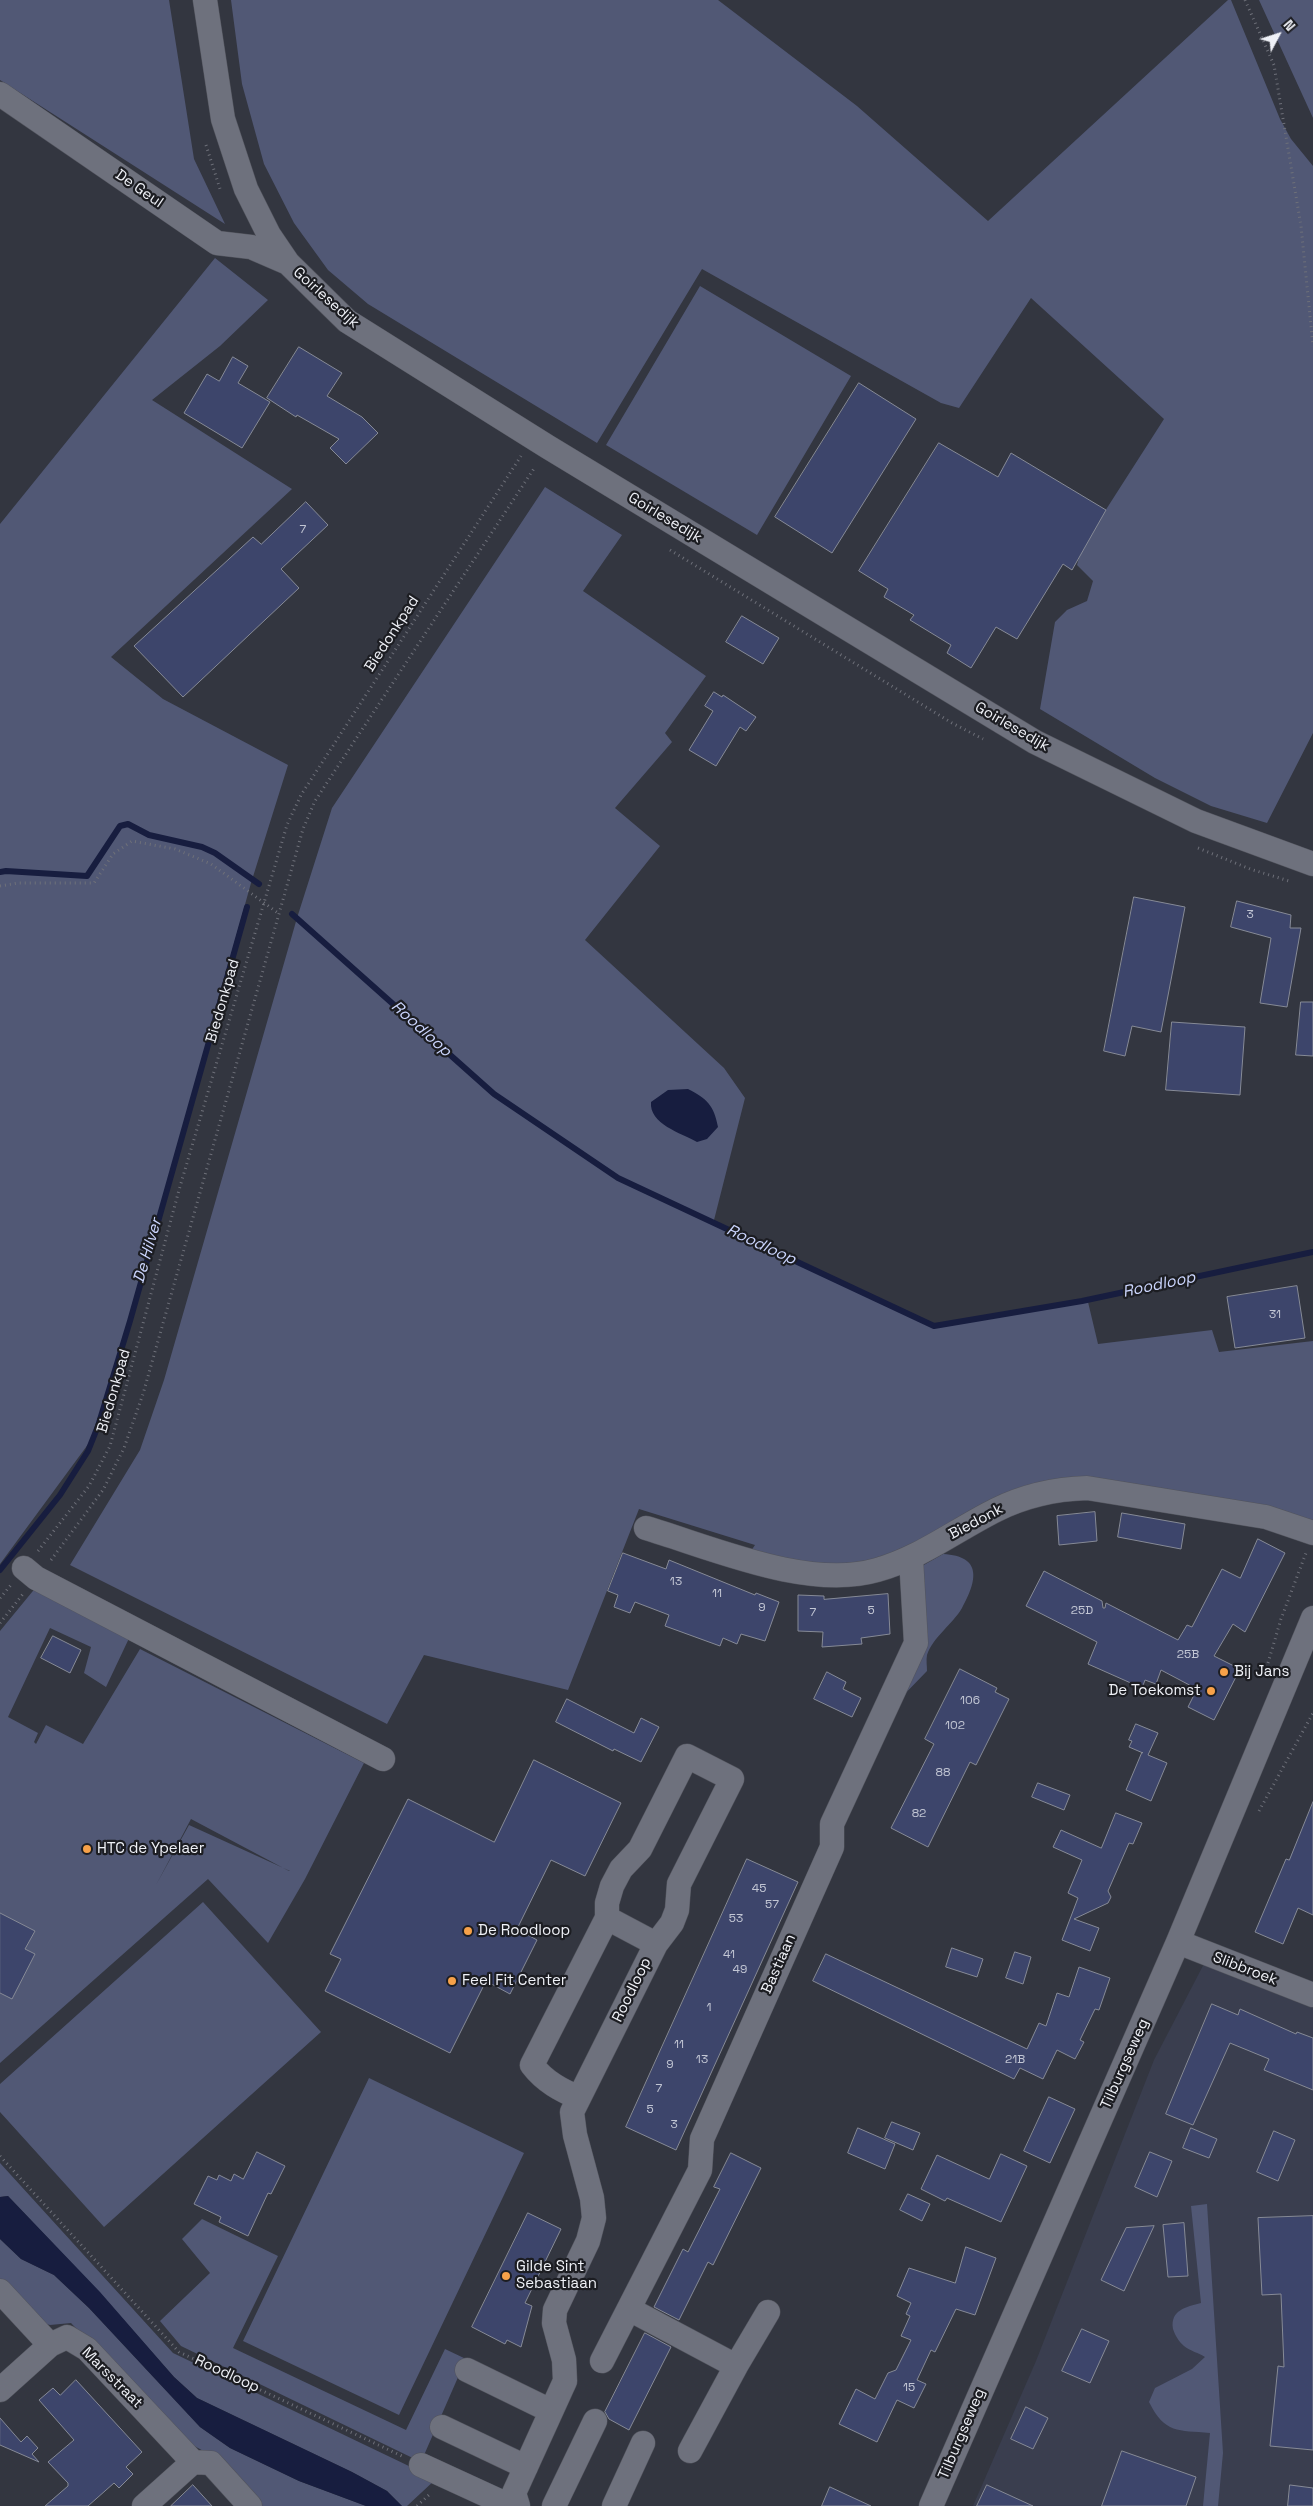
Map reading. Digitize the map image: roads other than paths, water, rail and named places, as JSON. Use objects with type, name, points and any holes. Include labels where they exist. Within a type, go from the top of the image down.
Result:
[{"type":"street","name":"Goirlesedijk","points":[[205,0],[223,119],[246,189],[269,235],[288,263],[347,321],[533,438],[1035,742],[1196,821],[1313,864]]},
{"type":"street","name":"De Geul","points":[[0,94],[217,243],[252,247],[288,263]]},
{"type":"street","name":"Biedonk","points":[[646,1528],[788,1572],[837,1575],[876,1571],[911,1558],[997,1510],[1039,1494],[1070,1488],[1087,1488],[1266,1517],[1313,1533]]},
{"type":"street","name":"Bastiaan","points":[[602,2361],[700,2170],[702,2139],[832,1847],[832,1824],[916,1643],[911,1558]]},
{"type":"street","points":[[30,1573],[383,1760]]},
{"type":"street","name":"Tilburgseweg","points":[[931,2506],[1178,1942],[1313,1618]]},
{"type":"street","points":[[579,2098],[557,2088],[540,2076],[532,2065],[607,1918],[607,1903],[612,1886],[622,1869],[640,1849],[687,1756],[732,1779],[679,1884],[677,1910],[672,1923],[656,1944]]},
{"type":"street","name":"Roodloop","points":[[421,2465],[508,2505],[517,2505],[514,2493],[561,2391],[566,2373],[554,2322],[555,2310],[588,2241],[594,2218],[592,2198],[575,2135],[572,2112],[656,1944],[607,1918]]},
{"type":"street","name":"Slibbroek","points":[[1178,1942],[1313,1995]]},
{"type":"street","points":[[0,2291],[50,2345],[0,2390]]},
{"type":"street","points":[[629,2309],[736,2366]]},
{"type":"street","points":[[690,2451],[768,2312]]},
{"type":"street","name":"Marsstraat","points":[[50,2345],[68,2338],[87,2349],[193,2462]]},
{"type":"street","points":[[467,2370],[551,2411]]},
{"type":"street","points":[[554,2506],[595,2421]]},
{"type":"street","points":[[442,2427],[526,2467]]},
{"type":"street","points":[[614,2506],[643,2443]]},
{"type":"street","points":[[144,2506],[193,2462],[211,2463],[250,2506]]},
{"type":"waterway","name":"Roodloop","points":[[0,872],[87,876],[120,826],[128,824],[149,835],[202,847],[215,853],[259,884]]},
{"type":"waterway","name":"De Hilver","points":[[0,1570],[60,1495],[88,1451],[98,1426],[130,1321],[247,907]]},
{"type":"waterway","name":"Roodloop","points":[[292,914],[494,1094],[618,1178],[934,1326],[1082,1301],[1313,1252]]},
{"type":"place","name":"Bij Jans","points":[[1224,1672]]},
{"type":"place","name":"De Toekomst","points":[[1211,1691]]},
{"type":"place","name":"HTC de Ypelaer","points":[[87,1849]]},
{"type":"place","name":"De Roodloop","points":[[468,1931]]},
{"type":"place","name":"Feel Fit Center","points":[[452,1981]]},
{"type":"place","name":"Gilde Sint Sebastiaan","points":[[506,2276]]}]
